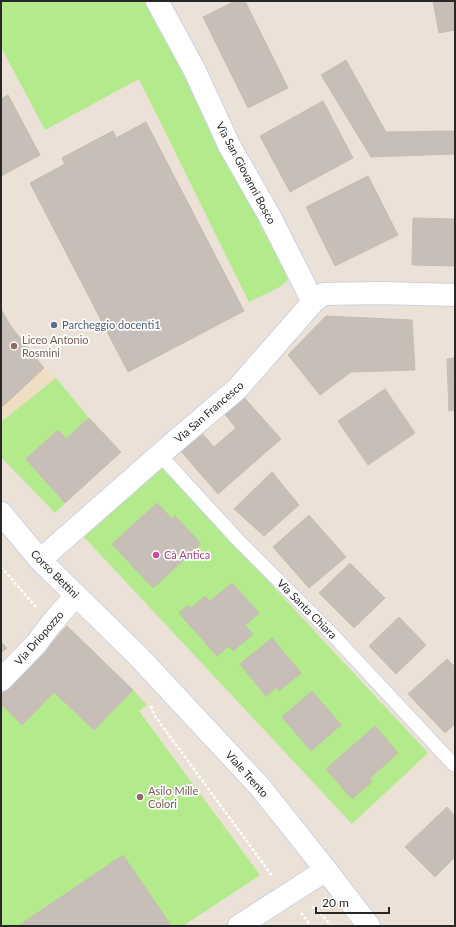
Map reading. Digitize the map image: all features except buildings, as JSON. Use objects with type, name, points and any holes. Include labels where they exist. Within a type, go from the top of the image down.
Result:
[{"type":"street","name":"Via San Giovanni Bosco","points":[[157,1],[194,69],[229,145],[269,215],[313,302]]},
{"type":"street","name":"Via San Francesco","points":[[40,560],[238,388],[313,302],[323,294],[380,293],[455,295]]},
{"type":"street","name":"Corso Bettini","points":[[1,513],[40,560],[114,632]]},
{"type":"street","name":"Via Driopozzo","points":[[1,680],[36,644],[76,595]]},
{"type":"street","name":"Viale Trento","points":[[114,632],[139,656],[260,788],[369,926]]},
{"type":"street","points":[[239,926],[326,870]]},
{"type":"lane","name":"Via Santa Chiara","points":[[160,455],[238,540],[330,632],[454,764]]},
{"type":"path","points":[[1,567],[51,624]]},
{"type":"path","points":[[149,702],[155,716],[273,878]]},
{"type":"path","points":[[307,906],[314,907],[331,926]]},
{"type":"path","points":[[298,909],[311,926]]},
{"type":"shaded area","name":"Liceo Antonio Rosmini","points":[[1,309],[10,325],[44,368],[56,378],[1,422]]},
{"type":"green space","points":[[1,1],[150,1],[292,277],[278,288],[249,302],[139,79],[45,130],[1,47]]},
{"type":"green space","points":[[56,378],[89,418],[66,439],[58,430],[26,459],[65,503],[55,513],[1,457],[1,422]]},
{"type":"green space","points":[[159,464],[428,753],[352,824],[82,535]]},
{"type":"green space","name":"Asilo Mille Colori","points":[[133,690],[147,705],[139,711],[260,875],[183,926],[168,926],[170,924],[123,855],[18,926],[1,926],[1,704],[22,725],[54,692],[94,730]]},
{"type":"place","name":"Parcheggio docenti1","points":[[54,325]]},
{"type":"place","name":"Liceo Antonio Rosmini","points":[[14,346]]},
{"type":"place","name":"Cà Antica","points":[[156,555]]},
{"type":"place","name":"Asilo Mille Colori","points":[[140,797]]}]
